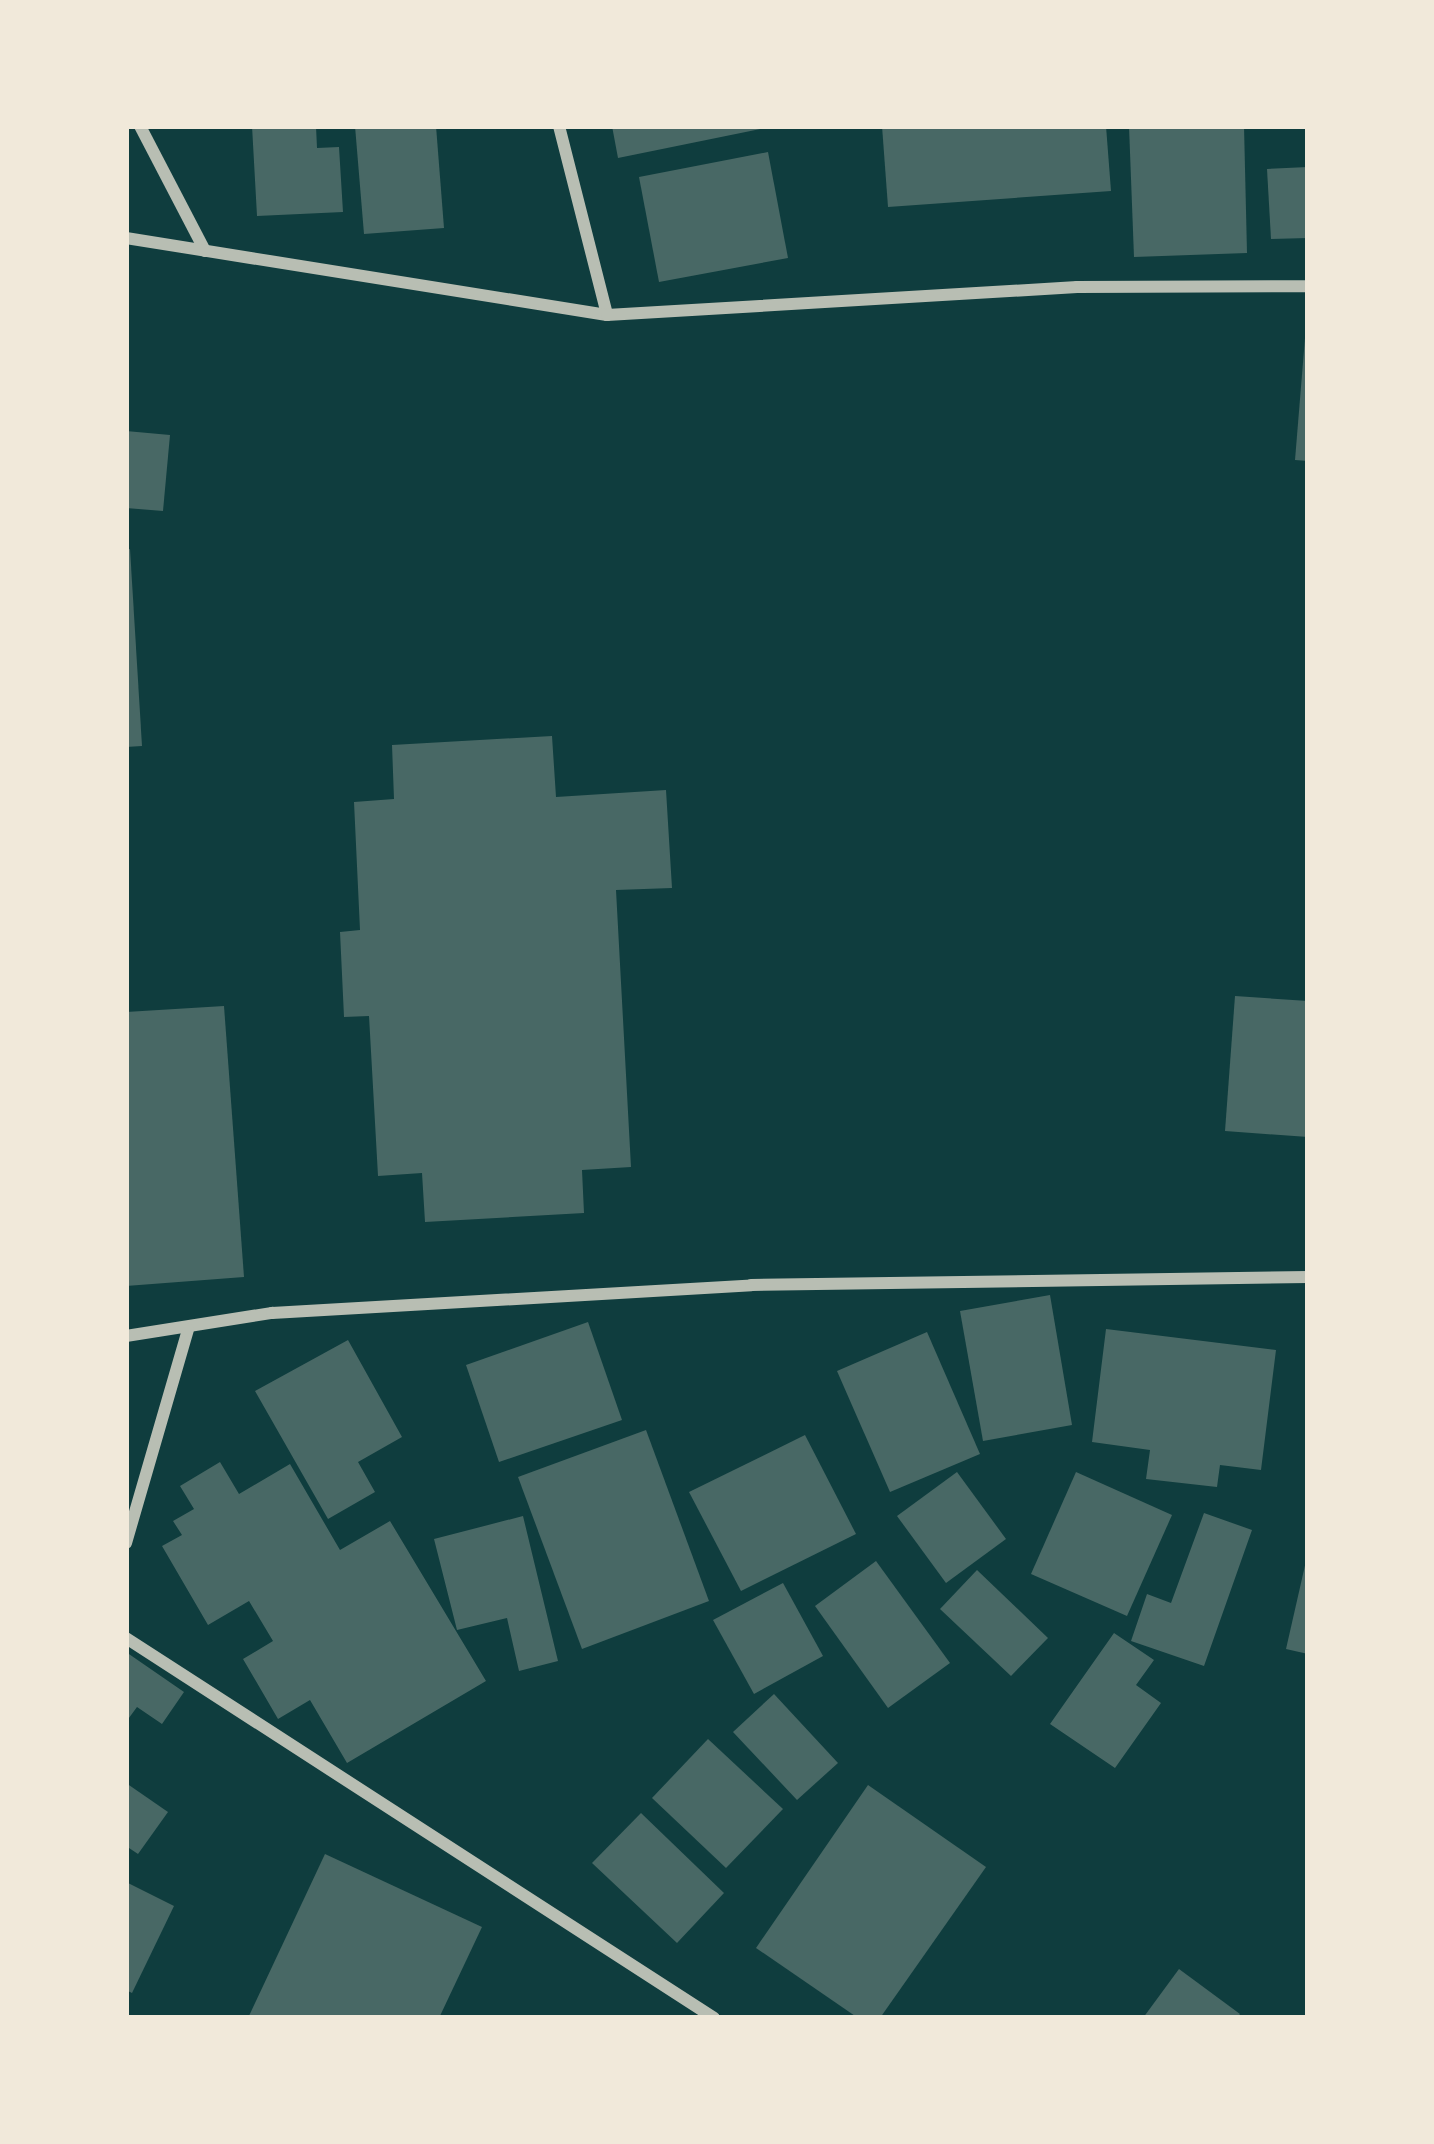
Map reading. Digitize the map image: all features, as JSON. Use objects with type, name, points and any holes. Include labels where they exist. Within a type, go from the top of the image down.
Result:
[{"type":"street","points":[[140,126],[205,251]]},
{"type":"street","points":[[560,126],[607,315]]},
{"type":"street","points":[[126,238],[607,315],[1077,287],[1308,286]]},
{"type":"street","points":[[126,1336],[188,1330],[272,1313],[751,1285],[1308,1277]]},
{"type":"street","points":[[126,1543],[188,1330]]},
{"type":"street","points":[[126,1637],[714,2018]]},
{"type":"building","points":[[252,126],[316,126],[317,148],[339,147],[343,212],[257,216]]},
{"type":"building","points":[[355,126],[436,126],[444,228],[364,234]]},
{"type":"building","points":[[612,126],[765,126],[765,128],[618,158]]},
{"type":"building","points":[[882,126],[1106,126],[1111,191],[888,207]]},
{"type":"building","points":[[1129,126],[1244,126],[1247,253],[1134,257]]},
{"type":"building","points":[[768,152],[788,258],[659,282],[639,177]]},
{"type":"building","points":[[1308,167],[1308,238],[1271,239],[1267,169]]},
{"type":"building","points":[[1308,338],[1308,461],[1295,460]]},
{"type":"building","points":[[126,431],[170,435],[163,511],[126,508]]},
{"type":"building","points":[[130,549],[142,746],[126,747],[126,550]]},
{"type":"building","points":[[552,736],[556,797],[666,790],[672,888],[616,890],[631,1167],[582,1170],[584,1213],[425,1222],[422,1173],[378,1176],[369,1016],[344,1017],[340,932],[360,930],[354,802],[394,799],[392,745]]},
{"type":"building","points":[[1235,996],[1308,1001],[1308,1137],[1225,1131]]},
{"type":"building","points":[[224,1006],[244,1277],[126,1286],[126,1012]]},
{"type":"building","points":[[1050,1295],[1072,1425],[983,1441],[960,1311]]},
{"type":"building","points":[[588,1322],[622,1420],[499,1462],[466,1365]]},
{"type":"building","points":[[1106,1329],[1276,1350],[1261,1470],[1220,1465],[1217,1487],[1146,1479],[1150,1450],[1092,1442]]},
{"type":"building","points":[[927,1332],[980,1454],[890,1492],[837,1371]]},
{"type":"building","points":[[348,1340],[402,1437],[358,1462],[375,1492],[328,1519],[255,1391]]},
{"type":"building","points":[[646,1430],[709,1601],[582,1649],[518,1477]]},
{"type":"building","points":[[805,1435],[856,1534],[741,1591],[689,1492]]},
{"type":"building","points":[[220,1462],[239,1494],[290,1464],[340,1550],[390,1521],[486,1681],[347,1763],[310,1700],[278,1719],[243,1659],[273,1641],[249,1601],[208,1625],[162,1546],[182,1535],[173,1521],[194,1509],[180,1486]]},
{"type":"building","points":[[957,1472],[1006,1539],[946,1583],[897,1516]]},
{"type":"building","points":[[1076,1472],[1172,1515],[1127,1616],[1031,1574]]},
{"type":"building","points":[[1204,1513],[1252,1530],[1204,1666],[1131,1641],[1147,1594],[1171,1603]]},
{"type":"building","points":[[523,1516],[558,1661],[519,1671],[507,1618],[457,1630],[434,1539]]},
{"type":"building","points":[[876,1561],[950,1663],[888,1708],[815,1606]]},
{"type":"building","points":[[1308,1561],[1308,1654],[1286,1649]]},
{"type":"building","points":[[977,1570],[1048,1638],[1011,1676],[940,1609]]},
{"type":"building","points":[[783,1583],[823,1656],[754,1694],[713,1620]]},
{"type":"building","points":[[1114,1633],[1154,1660],[1136,1685],[1161,1703],[1115,1768],[1050,1724]]},
{"type":"building","points":[[126,1652],[184,1692],[162,1724],[137,1707],[126,1722]]},
{"type":"building","points":[[774,1694],[838,1763],[797,1800],[733,1732]]},
{"type":"building","points":[[708,1739],[783,1809],[726,1868],[652,1798]]},
{"type":"building","points":[[126,1783],[168,1812],[138,1854],[126,1846]]},
{"type":"building","points":[[868,1785],[986,1867],[880,2018],[858,2018],[756,1948]]},
{"type":"building","points":[[641,1813],[724,1893],[677,1943],[592,1863]]},
{"type":"building","points":[[325,1854],[482,1927],[439,2018],[248,2018]]},
{"type":"building","points":[[126,1882],[174,1906],[132,1993],[126,1990]]},
{"type":"building","points":[[1179,1969],[1240,2014],[1237,2018],[1143,2018]]}]
